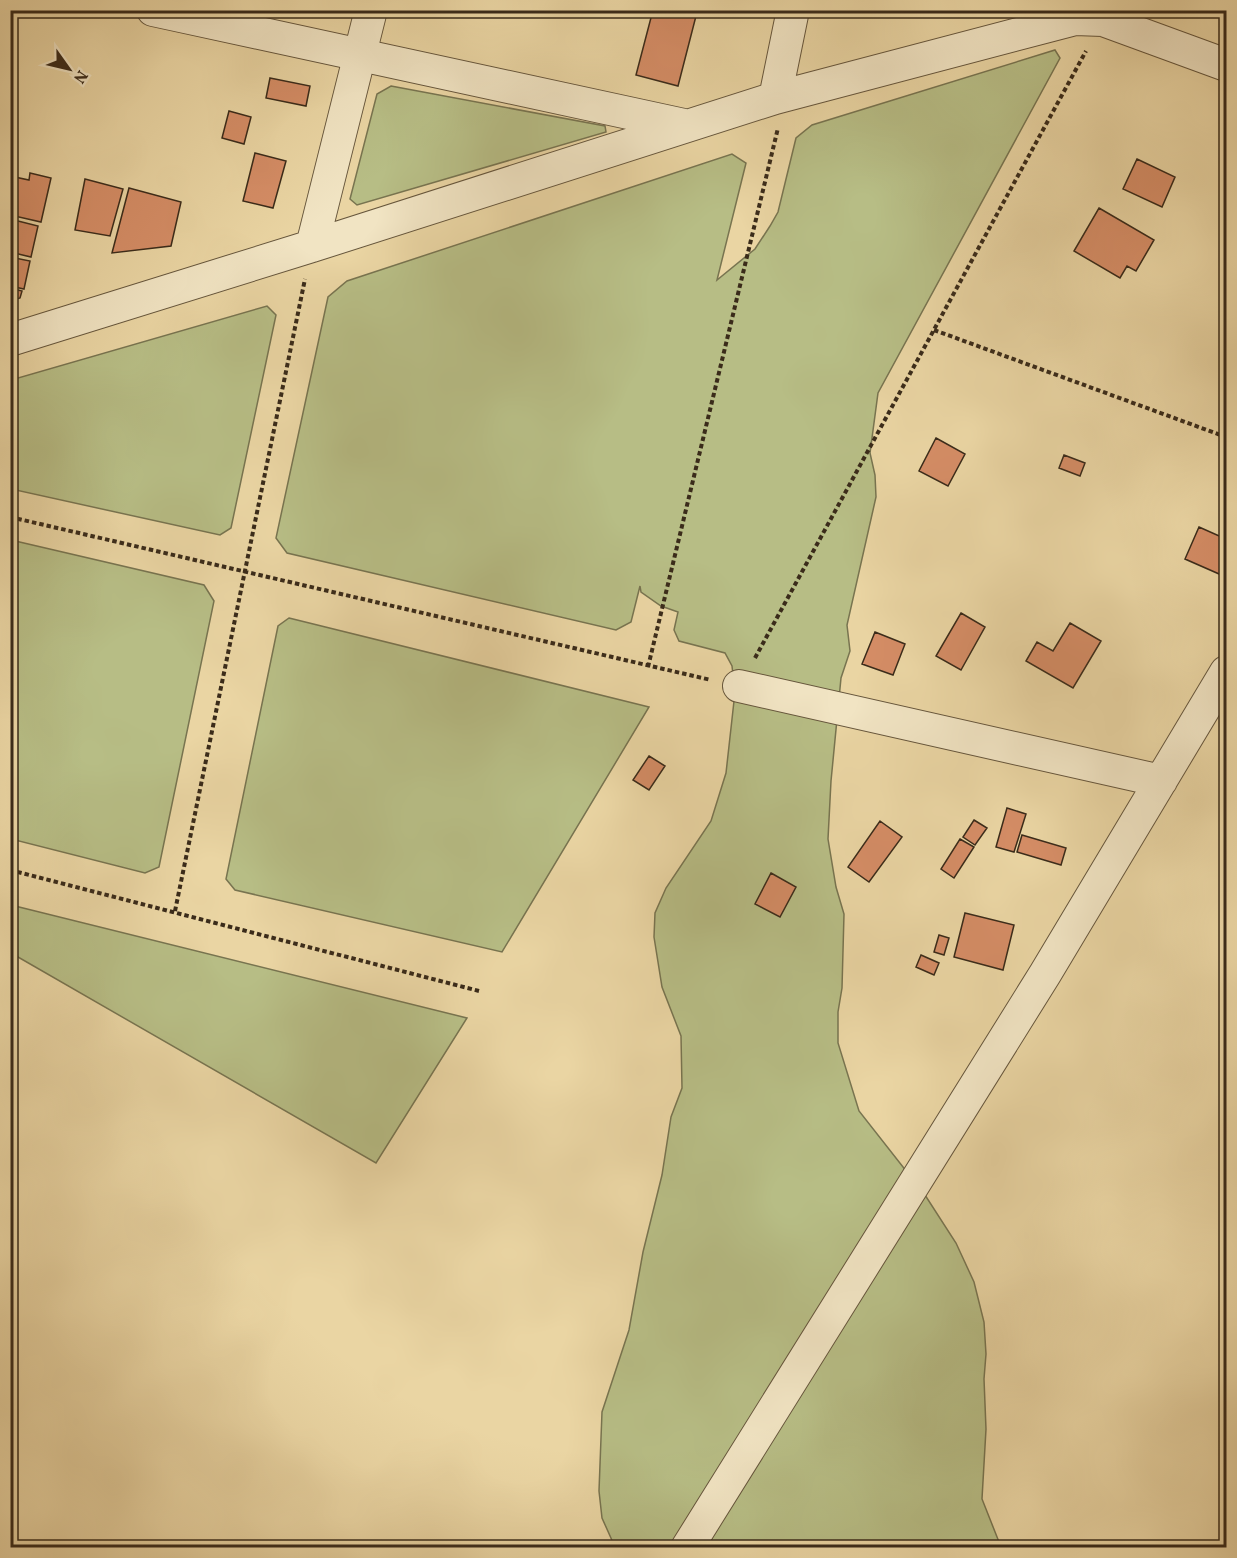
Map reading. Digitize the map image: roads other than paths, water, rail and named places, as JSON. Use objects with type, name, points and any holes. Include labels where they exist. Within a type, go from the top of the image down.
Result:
[{"type":"street","points":[[153,10],[684,126]]},
{"type":"street","points":[[312,246],[371,10]]},
{"type":"street","points":[[781,97],[793,10]]},
{"type":"street","points":[[10,340],[684,126],[781,97],[1086,16],[1227,65]]},
{"type":"street","points":[[687,1548],[1045,974],[1227,672]]},
{"type":"street","points":[[739,686],[1161,781]]}]
